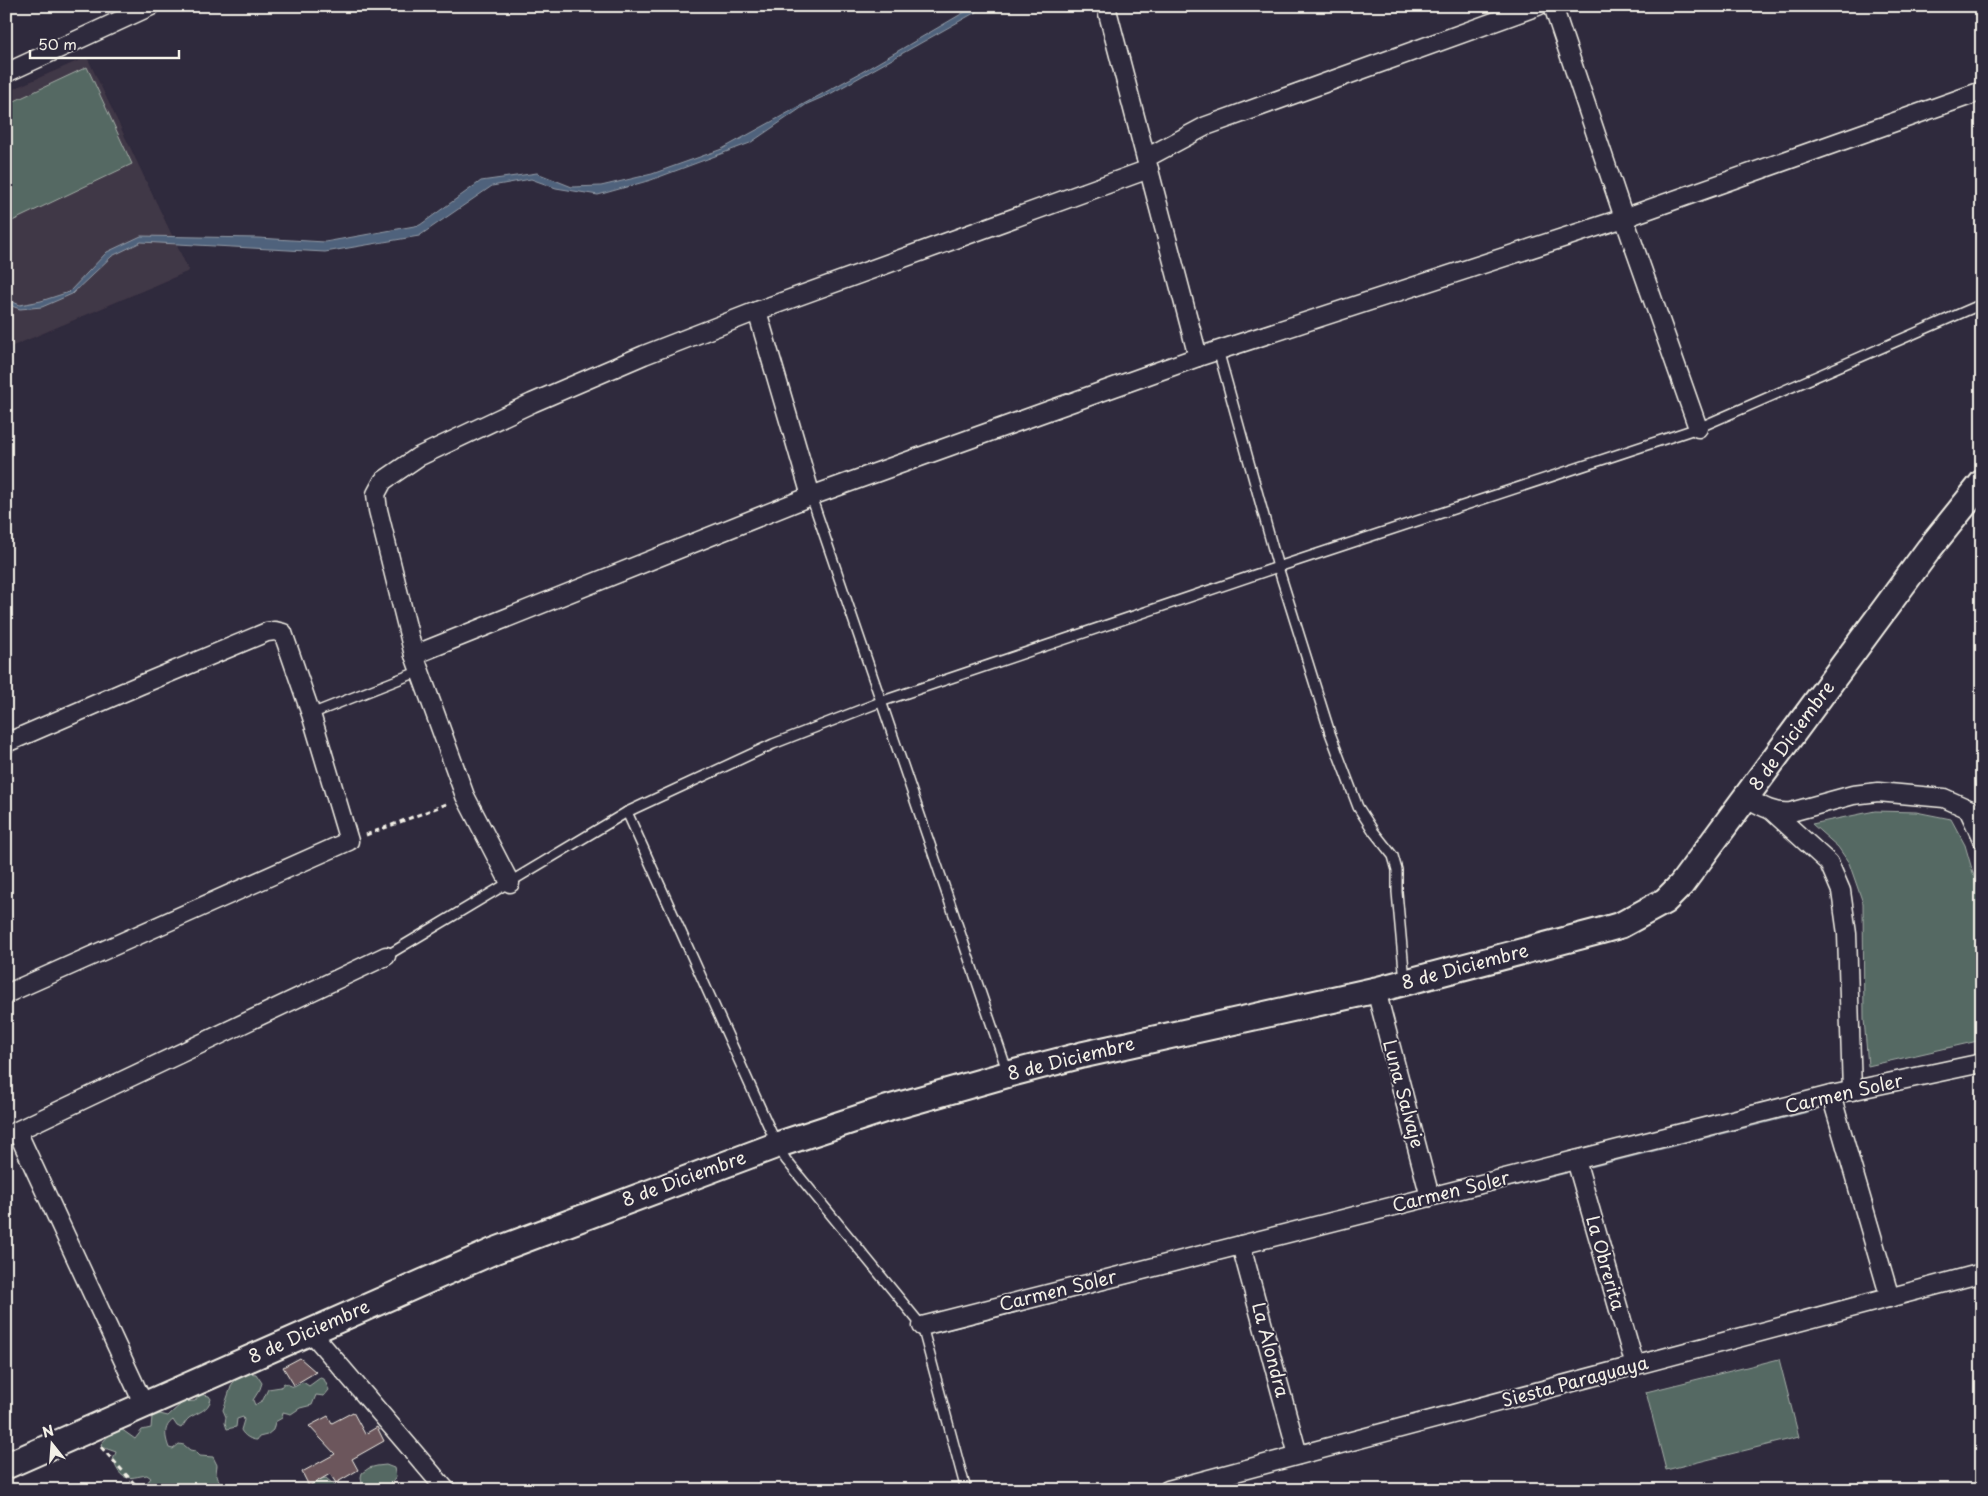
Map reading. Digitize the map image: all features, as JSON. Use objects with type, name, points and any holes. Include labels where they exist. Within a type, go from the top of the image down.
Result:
[{"type":"street","points":[[6,73],[151,6]]},
{"type":"street","points":[[1106,6],[1198,357]]},
{"type":"street","points":[[510,883],[465,796],[417,663],[378,510],[376,494],[383,482],[418,457],[532,403],[644,355],[1147,163],[1206,126],[1538,6]]},
{"type":"street","points":[[1553,6],[1624,218],[1698,428]]},
{"type":"street","points":[[417,663],[811,496],[1218,350],[1624,218],[1982,91]]},
{"type":"street","points":[[757,311],[811,496]]},
{"type":"street","name":"8 de Diciembre","points":[[6,1466],[87,1432],[144,1405],[494,1251],[777,1145],[1008,1074],[1082,1055],[1376,990],[1621,925],[1665,901],[1681,885],[1929,549],[1982,483]]},
{"type":"street","points":[[6,744],[140,684],[275,630],[283,633],[312,714],[349,841],[6,994]]},
{"type":"street","points":[[1746,798],[1772,811],[1781,813],[1853,795],[1878,792],[1944,798],[1975,812],[1982,839]]},
{"type":"street","points":[[1772,811],[1829,863],[1841,891],[1847,934],[1852,1091]]},
{"type":"street","points":[[144,1405],[12,1134],[386,956]]},
{"type":"street","name":"Luna Salvaje","points":[[1376,990],[1430,1197]]},
{"type":"street","name":"Carmen Soler","points":[[922,1326],[1831,1095],[1982,1063]]},
{"type":"street","points":[[1831,1095],[1890,1298]]},
{"type":"street","name":"La Obrerita","points":[[1576,1160],[1635,1366]]},
{"type":"street","name":"La Alondra","points":[[1241,1245],[1298,1455]]},
{"type":"street","name":"Siesta Paraguaya","points":[[1168,1490],[1982,1273]]},
{"type":"street","points":[[311,1332],[446,1490]]},
{"type":"lane","points":[[386,956],[627,812],[773,744],[882,701],[1698,428],[1982,304]]},
{"type":"lane","points":[[1218,350],[1278,567],[1330,733],[1358,808],[1374,832],[1394,856],[1397,870],[1397,892],[1405,982]]},
{"type":"lane","points":[[811,496],[1008,1074]]},
{"type":"lane","points":[[312,714],[417,663]]},
{"type":"lane","points":[[627,812],[777,1145],[786,1160],[922,1326],[966,1490]]},
{"type":"path","points":[[349,841],[465,796]]},
{"type":"path","points":[[87,1432],[140,1490]]},
{"type":"shaded area","points":[[87,57],[189,271],[6,349],[6,92]]},
{"type":"green space","points":[[87,67],[132,164],[6,224],[6,105]]},
{"type":"green space","points":[[1875,811],[1916,812],[1951,819],[1965,845],[1982,904],[1982,1040],[1868,1066],[1864,1019],[1863,903],[1849,863],[1838,847],[1812,824]]},
{"type":"green space","points":[[1779,1359],[1799,1437],[1666,1470],[1646,1392]]},
{"type":"green space","points":[[246,1373],[256,1374],[262,1383],[253,1400],[255,1405],[263,1400],[268,1389],[281,1387],[284,1383],[294,1387],[303,1382],[309,1386],[320,1378],[324,1379],[329,1390],[324,1396],[316,1395],[312,1405],[300,1408],[291,1414],[283,1412],[282,1418],[275,1422],[273,1430],[255,1440],[246,1436],[241,1430],[243,1417],[237,1419],[236,1427],[227,1429],[223,1410],[232,1384],[239,1376]]},
{"type":"green space","points":[[200,1394],[209,1396],[211,1399],[208,1406],[188,1419],[181,1428],[173,1420],[166,1429],[167,1440],[169,1448],[173,1449],[179,1444],[184,1445],[200,1456],[213,1457],[217,1465],[216,1473],[220,1484],[218,1487],[210,1490],[145,1490],[146,1484],[151,1478],[147,1475],[130,1478],[122,1476],[113,1460],[116,1452],[102,1447],[101,1444],[110,1434],[121,1429],[135,1439],[142,1430],[151,1428],[152,1417],[160,1414],[168,1416],[183,1402],[195,1401]]},
{"type":"green space","points":[[386,1465],[394,1468],[396,1477],[392,1483],[395,1490],[363,1490],[362,1473],[369,1468]]},
{"type":"green space","points":[[326,1478],[340,1490],[301,1490],[310,1482]]},
{"type":"water","points":[[975,6],[991,6],[983,8],[830,94],[807,104],[750,143],[651,180],[598,195],[556,188],[531,179],[492,186],[419,236],[325,252],[141,242],[112,256],[72,294],[42,307],[20,309],[6,304],[6,299],[20,305],[41,301],[69,292],[107,252],[141,236],[258,238],[325,242],[420,225],[481,181],[537,173],[572,187],[601,186],[652,174],[722,149],[862,72]]},
{"type":"water","points":[[1816,1110],[1591,1167],[1591,1166]]},
{"type":"water","points":[[1567,1171],[1567,1173],[1253,1250]]},
{"type":"water","points":[[1232,1255],[1232,1257],[936,1333],[936,1331]]},
{"type":"building","points":[[300,1358],[316,1372],[294,1385],[283,1367]]},
{"type":"building","points":[[353,1412],[365,1434],[377,1427],[384,1441],[352,1459],[358,1470],[336,1483],[330,1474],[309,1486],[302,1472],[335,1454],[309,1426],[328,1416],[332,1423]]}]
